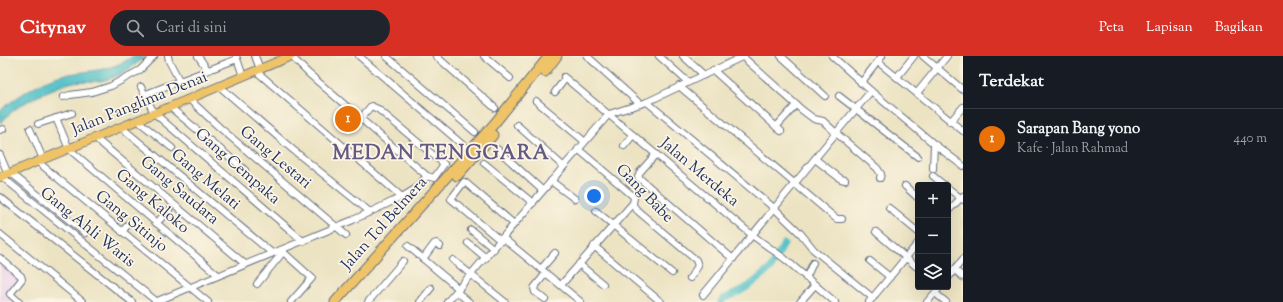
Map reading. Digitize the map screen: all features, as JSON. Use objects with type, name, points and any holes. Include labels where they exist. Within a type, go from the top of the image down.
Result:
[{"type":"highway","name":"Jalan Tol Belmera","points":[[335,302],[490,130],[549,56]]},
{"type":"highway","name":"Jalan Tol Belmera","points":[[343,302],[479,152],[557,56]]},
{"type":"main road","name":"Jalan Panglima Denai","points":[[5,175],[291,56]]},
{"type":"street","points":[[63,97],[92,92],[111,86],[140,70],[154,56]]},
{"type":"street","points":[[168,56],[179,80]]},
{"type":"street","points":[[198,56],[207,69]]},
{"type":"street","points":[[255,56],[258,70],[402,197]]},
{"type":"street","points":[[291,56],[308,74],[427,176],[434,178],[444,164],[378,109],[371,106],[361,118]]},
{"type":"street","points":[[359,56],[464,146]]},
{"type":"street","points":[[386,56],[475,132]]},
{"type":"street","points":[[436,56],[495,108]]},
{"type":"street","points":[[484,56],[510,78]]},
{"type":"street","points":[[587,56],[639,103]]},
{"type":"street","points":[[659,56],[688,82]]},
{"type":"street","points":[[683,56],[704,75]]},
{"type":"street","points":[[781,56],[824,96]]},
{"type":"street","points":[[833,56],[870,91],[963,166]]},
{"type":"street","points":[[861,82],[882,56]]},
{"type":"street","points":[[897,77],[914,56]]},
{"type":"street","points":[[923,56],[963,90]]},
{"type":"street","points":[[917,93],[947,56]]},
{"type":"street","points":[[146,94],[236,57],[243,76]]},
{"type":"street","points":[[447,302],[472,275],[584,141],[609,114],[639,103],[647,102],[740,57],[814,119],[823,121],[877,168],[881,174],[880,178]]},
{"type":"street","points":[[878,62],[950,122],[963,131]]},
{"type":"street","points":[[713,70],[779,129],[796,105]]},
{"type":"street","name":"Jalan Merdeka","points":[[554,92],[565,78],[835,302]]},
{"type":"street","points":[[219,86],[292,149],[370,212]]},
{"type":"street","points":[[679,86],[832,216],[837,219],[842,219]]},
{"type":"street","points":[[142,87],[154,113]]},
{"type":"street","points":[[703,295],[870,91]]},
{"type":"street","points":[[839,96],[918,157]]},
{"type":"street","name":"Gang Lestari","points":[[190,99],[218,128],[346,235]]},
{"type":"street","points":[[536,101],[584,141]]},
{"type":"street","points":[[647,102],[774,208],[801,234],[817,253],[871,300],[915,247]]},
{"type":"street","points":[[950,122],[963,106]]},
{"type":"street","points":[[170,107],[245,170]]},
{"type":"street","points":[[38,124],[72,113]]},
{"type":"street","name":"Gang Cempaka","points":[[154,113],[303,241]]},
{"type":"street","points":[[56,118],[69,149]]},
{"type":"street","points":[[137,120],[172,148]]},
{"type":"street","points":[[517,125],[563,166]]},
{"type":"street","name":"Gang Melati","points":[[121,127],[272,253]]},
{"type":"street","points":[[30,129],[40,161]]},
{"type":"street","points":[[624,146],[634,135]]},
{"type":"street","name":"Gang Saudara","points":[[95,138],[245,264]]},
{"type":"street","points":[[934,144],[934,169]]},
{"type":"street","name":"Gang Kaloko","points":[[69,149],[218,275]]},
{"type":"street","points":[[497,149],[542,190]]},
{"type":"street","name":"Gang Babe","points":[[578,149],[633,196],[633,206],[697,261],[698,266],[690,278]]},
{"type":"street","points":[[656,154],[640,172],[638,177],[733,259]]},
{"type":"street","points":[[0,155],[5,175],[85,233]]},
{"type":"street","points":[[815,159],[841,180],[845,180]]},
{"type":"street","name":"Gang Sitinjo","points":[[40,161],[122,232],[208,302]]},
{"type":"street","points":[[484,163],[533,203]]},
{"type":"street","name":"Gang Ahli Waris","points":[[5,175],[155,302]]},
{"type":"street","points":[[155,302],[167,300],[189,287],[272,253],[282,251],[370,212],[402,197],[414,189],[427,176]]},
{"type":"street","points":[[933,176],[940,182]]},
{"type":"street","points":[[551,180],[575,199]]},
{"type":"street","points":[[514,224],[465,183],[450,199],[541,269],[581,302]]},
{"type":"street","points":[[905,186],[915,195]]},
{"type":"street","points":[[951,190],[962,198],[951,208]]},
{"type":"street","points":[[0,197],[132,302]]},
{"type":"street","points":[[561,285],[566,274],[579,264],[633,203]]},
{"type":"street","points":[[889,208],[915,230]]},
{"type":"street","points":[[156,223],[169,211]]},
{"type":"street","points":[[596,211],[614,224],[672,273]]},
{"type":"street","points":[[122,232],[130,222]]},
{"type":"street","points":[[471,230],[494,249]]},
{"type":"street","points":[[876,232],[915,265]]},
{"type":"street","points":[[0,234],[83,302]]},
{"type":"street","points":[[423,259],[434,244],[436,243],[440,246]]},
{"type":"street","points":[[468,243],[486,258]]},
{"type":"street","points":[[408,246],[458,290],[469,302]]},
{"type":"street","points":[[594,246],[661,302]]},
{"type":"street","points":[[257,284],[282,251]]},
{"type":"street","points":[[282,251],[312,278],[291,302]]},
{"type":"street","points":[[541,269],[555,253]]},
{"type":"street","points":[[0,258],[21,276],[22,279],[10,294],[19,302]]},
{"type":"street","points":[[951,275],[963,259]]},
{"type":"street","points":[[453,260],[505,302]]},
{"type":"street","points":[[368,302],[403,261]]},
{"type":"street","points":[[870,261],[890,277]]},
{"type":"street","points":[[806,278],[813,263]]},
{"type":"street","points":[[579,264],[603,284]]},
{"type":"street","points":[[955,270],[963,277]]},
{"type":"street","points":[[545,300],[535,292],[534,288],[546,273]]},
{"type":"street","points":[[800,302],[815,285]]},
{"type":"street","points":[[420,302],[431,288]]},
{"type":"street","points":[[927,302],[938,290]]},
{"type":"street","points":[[935,293],[946,302]]},
{"type":"shaded area","points":[[0,260],[20,276],[7,294],[14,302],[0,302]]},
{"type":"water","points":[[133,56],[145,56],[130,68],[112,78],[100,81],[73,82],[49,91],[19,106],[0,123],[0,111],[36,85],[59,76],[107,68]]},
{"type":"waterway","points":[[721,302],[723,299],[749,286],[770,269],[784,244]]},
{"type":"place","name":"Sarapan Bang yono","points":[[348,119]]},
{"type":"district","name":"MEDAN TENGGARA","points":[[441,154]]}]
